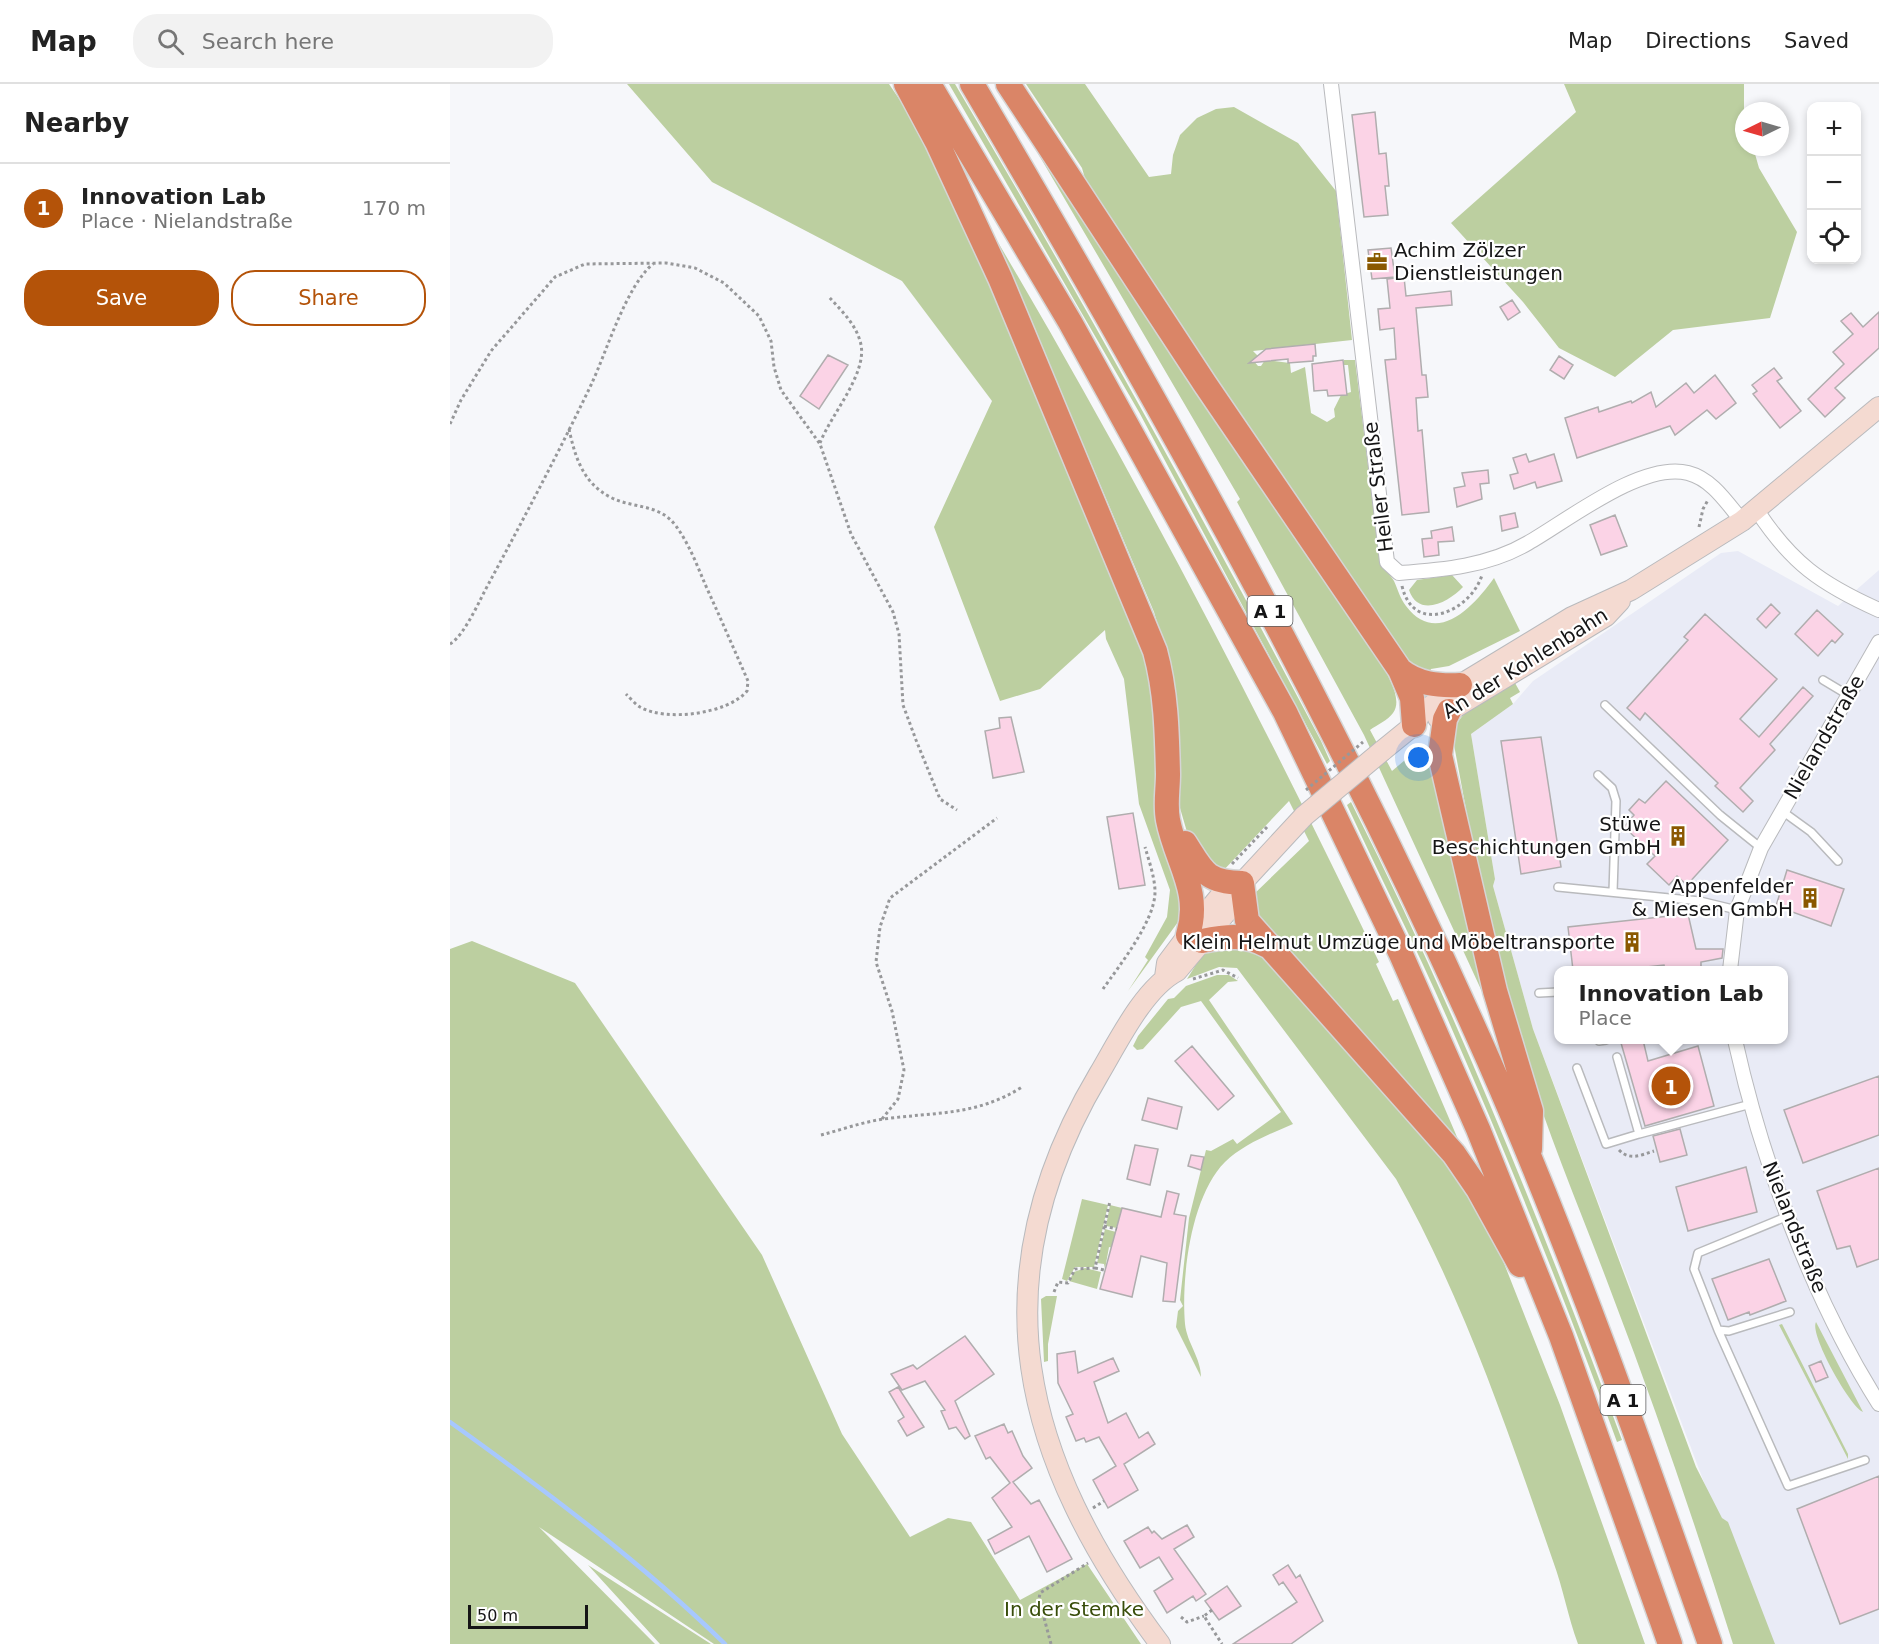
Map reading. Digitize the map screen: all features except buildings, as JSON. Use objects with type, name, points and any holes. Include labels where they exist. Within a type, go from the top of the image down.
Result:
[{"type":"highway","points":[[906,84],[938,142],[1000,278],[1149,634],[1164,692],[1168,822],[1192,895],[1195,938],[1243,936],[1268,946]]},
{"type":"highway","name":"A 1","points":[[929,84],[1070,322],[1285,712],[1400,952],[1478,1129],[1561,1336],[1670,1644]]},
{"type":"highway","name":"A 1","points":[[972,84],[1104,309],[1295,657],[1430,930],[1572,1262],[1639,1440],[1710,1644]]},
{"type":"highway","points":[[1008,84],[1205,384],[1400,669],[1407,676],[1430,684],[1460,685]]},
{"type":"highway","points":[[1400,669],[1412,698],[1410,728],[1440,755]]},
{"type":"highway","points":[[1449,711],[1445,719],[1440,755],[1495,992],[1531,1111],[1529,1158]]},
{"type":"highway","points":[[1168,789],[1183,840],[1201,868],[1215,881],[1242,883],[1247,921],[1454,1154],[1478,1189],[1500,1232],[1561,1336]]},
{"type":"main road","name":"An der Kohlenbahn","points":[[1410,728],[1421,713],[1460,685],[1572,617],[1631,590],[1749,515],[1879,407]]},
{"type":"main road","name":"An der Kohlenbahn","points":[[1160,1644],[1099,1556],[1066,1493],[1040,1418],[1030,1357],[1028,1291],[1030,1270],[1037,1225],[1047,1187],[1074,1121],[1132,1020],[1165,977],[1167,963],[1195,938],[1226,889],[1242,883],[1298,821],[1375,744],[1410,728],[1426,725],[1606,616],[1631,590]]},
{"type":"street","name":"Heiler Straße","points":[[1330,84],[1387,562],[1392,569],[1399,573],[1452,570],[1487,559],[1527,544],[1575,512],[1656,472],[1676,471],[1695,476],[1716,488],[1749,515],[1813,576],[1879,610]]},
{"type":"street","name":"Nielandstraße","points":[[1730,966],[1737,910],[1761,848],[1879,642]]},
{"type":"street","name":"Nielandstraße","points":[[1736,1044],[1751,1104],[1788,1216],[1824,1299],[1879,1404]]},
{"type":"lane","points":[[1823,680],[1848,695]]},
{"type":"lane","points":[[1605,705],[1720,815],[1761,848]]},
{"type":"lane","points":[[1598,775],[1612,788],[1616,801],[1613,892]]},
{"type":"lane","points":[[1782,810],[1811,832],[1838,861]]},
{"type":"lane","points":[[1558,887],[1700,901],[1737,910]]},
{"type":"lane","points":[[1539,993],[1554,992]]},
{"type":"lane","points":[[1617,1057],[1639,1134]]},
{"type":"lane","points":[[1577,1068],[1606,1144],[1751,1104]]},
{"type":"lane","points":[[1788,1216],[1698,1253],[1694,1269],[1718,1330],[1788,1486],[1865,1460]]},
{"type":"lane","points":[[1718,1330],[1729,1331],[1790,1312]]},
{"type":"path","points":[[450,424],[461,400],[491,351],[555,277],[585,264],[655,263],[694,268],[724,283],[759,316],[771,341],[774,367],[781,390],[820,444],[851,534],[893,612],[899,634],[903,705],[916,740],[940,799],[957,810]]},
{"type":"path","points":[[450,644],[470,618],[569,429],[633,289],[645,270],[655,263]]},
{"type":"path","points":[[820,444],[828,423],[857,376],[863,352],[860,339],[851,322],[828,296]]},
{"type":"path","points":[[569,429],[574,454],[582,471],[596,486],[611,498],[654,509],[667,516],[677,527],[691,553],[748,681],[747,691],[730,705],[684,714],[658,712],[639,707],[626,694]]},
{"type":"path","points":[[1399,573],[1404,594],[1411,607],[1423,614],[1435,614],[1449,611],[1478,586],[1487,559]]},
{"type":"path","points":[[1302,793],[1375,744]]},
{"type":"path","points":[[882,1119],[898,1099],[904,1070],[892,1011],[876,962],[880,927],[890,898],[997,818]]},
{"type":"path","points":[[1103,989],[1129,950],[1153,903],[1154,885],[1145,847]]},
{"type":"path","points":[[1165,977],[1182,984],[1223,970],[1238,978]]},
{"type":"path","points":[[820,1135],[882,1119],[978,1108],[1002,1100],[1022,1087]]},
{"type":"path","points":[[1613,1142],[1627,1156],[1654,1151]]},
{"type":"path","points":[[1095,1268],[1110,1201]]},
{"type":"path","points":[[1104,1226],[1117,1229]]},
{"type":"path","points":[[1054,1292],[1058,1282],[1068,1283],[1075,1269],[1104,1270]]},
{"type":"path","points":[[1051,1644],[1039,1599],[1040,1593],[1099,1556]]},
{"type":"path","points":[[1180,1617],[1187,1622],[1204,1616],[1212,1610]]},
{"type":"path","points":[[1204,1616],[1222,1644]]},
{"type":"shaded area","points":[[1738,551],[1838,606],[1879,570],[1879,1644],[1765,1644],[1533,1029],[1493,886],[1495,879],[1471,734],[1513,704],[1533,681],[1721,553]]},
{"type":"green space","points":[[627,84],[889,84],[910,115],[967,229],[1145,651],[1184,887],[1178,922],[1128,991],[1148,960],[1145,957],[1167,917],[1170,890],[1139,804],[1124,679],[1106,639],[1105,630],[1040,689],[1000,701],[934,527],[992,401],[902,281],[712,182]]},
{"type":"green space","points":[[949,84],[955,84],[1142,410],[1321,741],[1330,761],[1327,764],[1139,412]]},
{"type":"green space","points":[[1026,84],[1085,84],[1149,177],[1171,174],[1173,155],[1180,135],[1197,118],[1216,109],[1234,107],[1298,143],[1336,191],[1352,340],[1253,351],[1258,356],[1253,360],[1258,366],[1261,366],[1265,360],[1290,363],[1291,373],[1305,367],[1311,413],[1327,422],[1335,417],[1334,409],[1341,395],[1351,392],[1348,365],[1344,365],[1344,360],[1355,360],[1380,563],[1394,581],[1404,603],[1418,618],[1430,623],[1442,623],[1466,610],[1494,578],[1520,631],[1449,666],[1431,669],[1428,675],[1409,667],[1088,189],[1082,168]]},
{"type":"green space","points":[[1564,84],[1744,84],[1744,102],[1735,102],[1735,156],[1756,156],[1759,168],[1797,232],[1770,318],[1673,330],[1615,377],[1559,348],[1523,302],[1451,223],[1576,112]]},
{"type":"green space","points":[[1001,90],[1382,664],[1394,688],[1396,708],[1388,718],[1370,730],[1392,771],[1418,749],[1428,759],[1484,996],[1364,735],[1237,502],[1240,499]]},
{"type":"green space","points":[[996,239],[1098,417],[1243,687],[1379,962],[1376,964],[1393,1001],[1398,999],[1460,1144],[1261,926],[1253,895],[1309,841],[1289,801],[1221,873],[1187,832],[1180,808],[1165,649],[1154,612]]},
{"type":"green space","points":[[1452,575],[1463,587],[1443,602],[1435,605],[1420,604],[1409,590],[1417,580]]},
{"type":"green space","points":[[1515,683],[1520,692],[1510,698],[1513,704],[1471,734],[1495,879],[1493,886],[1533,1029],[1696,1467],[1722,1518],[1728,1522],[1775,1644],[1733,1644],[1661,1426],[1549,1130],[1516,1028],[1468,820],[1452,734],[1462,716],[1470,709]]},
{"type":"green space","points":[[1351,802],[1426,958],[1495,1117],[1622,1440],[1617,1442],[1558,1285],[1495,1130],[1439,999],[1347,805]]},
{"type":"green space","name":"In der Stemke","points":[[472,941],[575,983],[762,1255],[842,1434],[910,1537],[948,1518],[971,1522],[1020,1600],[1087,1564],[1141,1644],[714,1644],[539,1527],[655,1644],[450,1644],[450,949]]},
{"type":"green space","points":[[1220,946],[1263,953],[1440,1148],[1496,1243],[1560,1405],[1645,1644],[1578,1644],[1557,1571],[1483,1367],[1443,1271],[1420,1225],[1396,1179],[1237,968],[1219,967],[1187,979],[1202,955]]},
{"type":"green space","points":[[1217,975],[1229,975],[1238,981],[1228,982],[1209,1000],[1293,1124],[1240,1150],[1225,1162],[1213,1177],[1196,1216],[1187,1261],[1184,1305],[1186,1331],[1199,1363],[1201,1377],[1176,1327],[1178,1311],[1183,1306],[1180,1300],[1189,1218],[1206,1150],[1211,1151],[1233,1139],[1237,1144],[1281,1112],[1201,1001],[1181,1007],[1143,1049],[1137,1050],[1133,1046],[1138,1036],[1168,999],[1174,998],[1186,986]]},
{"type":"green space","points":[[1082,1199],[1108,1205],[1094,1267],[1075,1267],[1067,1281],[1062,1279]]},
{"type":"green space","points":[[1110,1205],[1122,1208],[1117,1228],[1106,1226]]},
{"type":"green space","points":[[1105,1229],[1116,1232],[1113,1248],[1109,1247],[1105,1269],[1104,1264],[1097,1263]]},
{"type":"green space","points":[[1085,1268],[1101,1272],[1097,1289],[1069,1281],[1074,1272]]},
{"type":"green space","points":[[1046,1296],[1057,1296],[1048,1344],[1048,1361],[1044,1362],[1041,1299]]},
{"type":"green space","points":[[1816,1322],[1863,1412],[1849,1398],[1832,1370],[1815,1329]]},
{"type":"green space","points":[[1782,1324],[1848,1454],[1848,1459],[1779,1325]]},
{"type":"green space","points":[[588,1565],[711,1644],[660,1644]]},
{"type":"waterway","points":[[450,1422],[592,1528],[660,1584],[725,1644]]},
{"type":"place","name":"Achim Zölzer Dienstleistungen","points":[[1377,262]]},
{"type":"place","name":"Stüwe Beschichtungen GmbH","points":[[1678,836]]},
{"type":"place","name":"Appenfelder & Miesen GmbH","points":[[1810,898]]},
{"type":"place","name":"Klein Helmut Umzüge und Möbeltransporte","points":[[1632,942]]},
{"type":"place","name":"Innovation Lab","points":[[1671,1086]]}]
